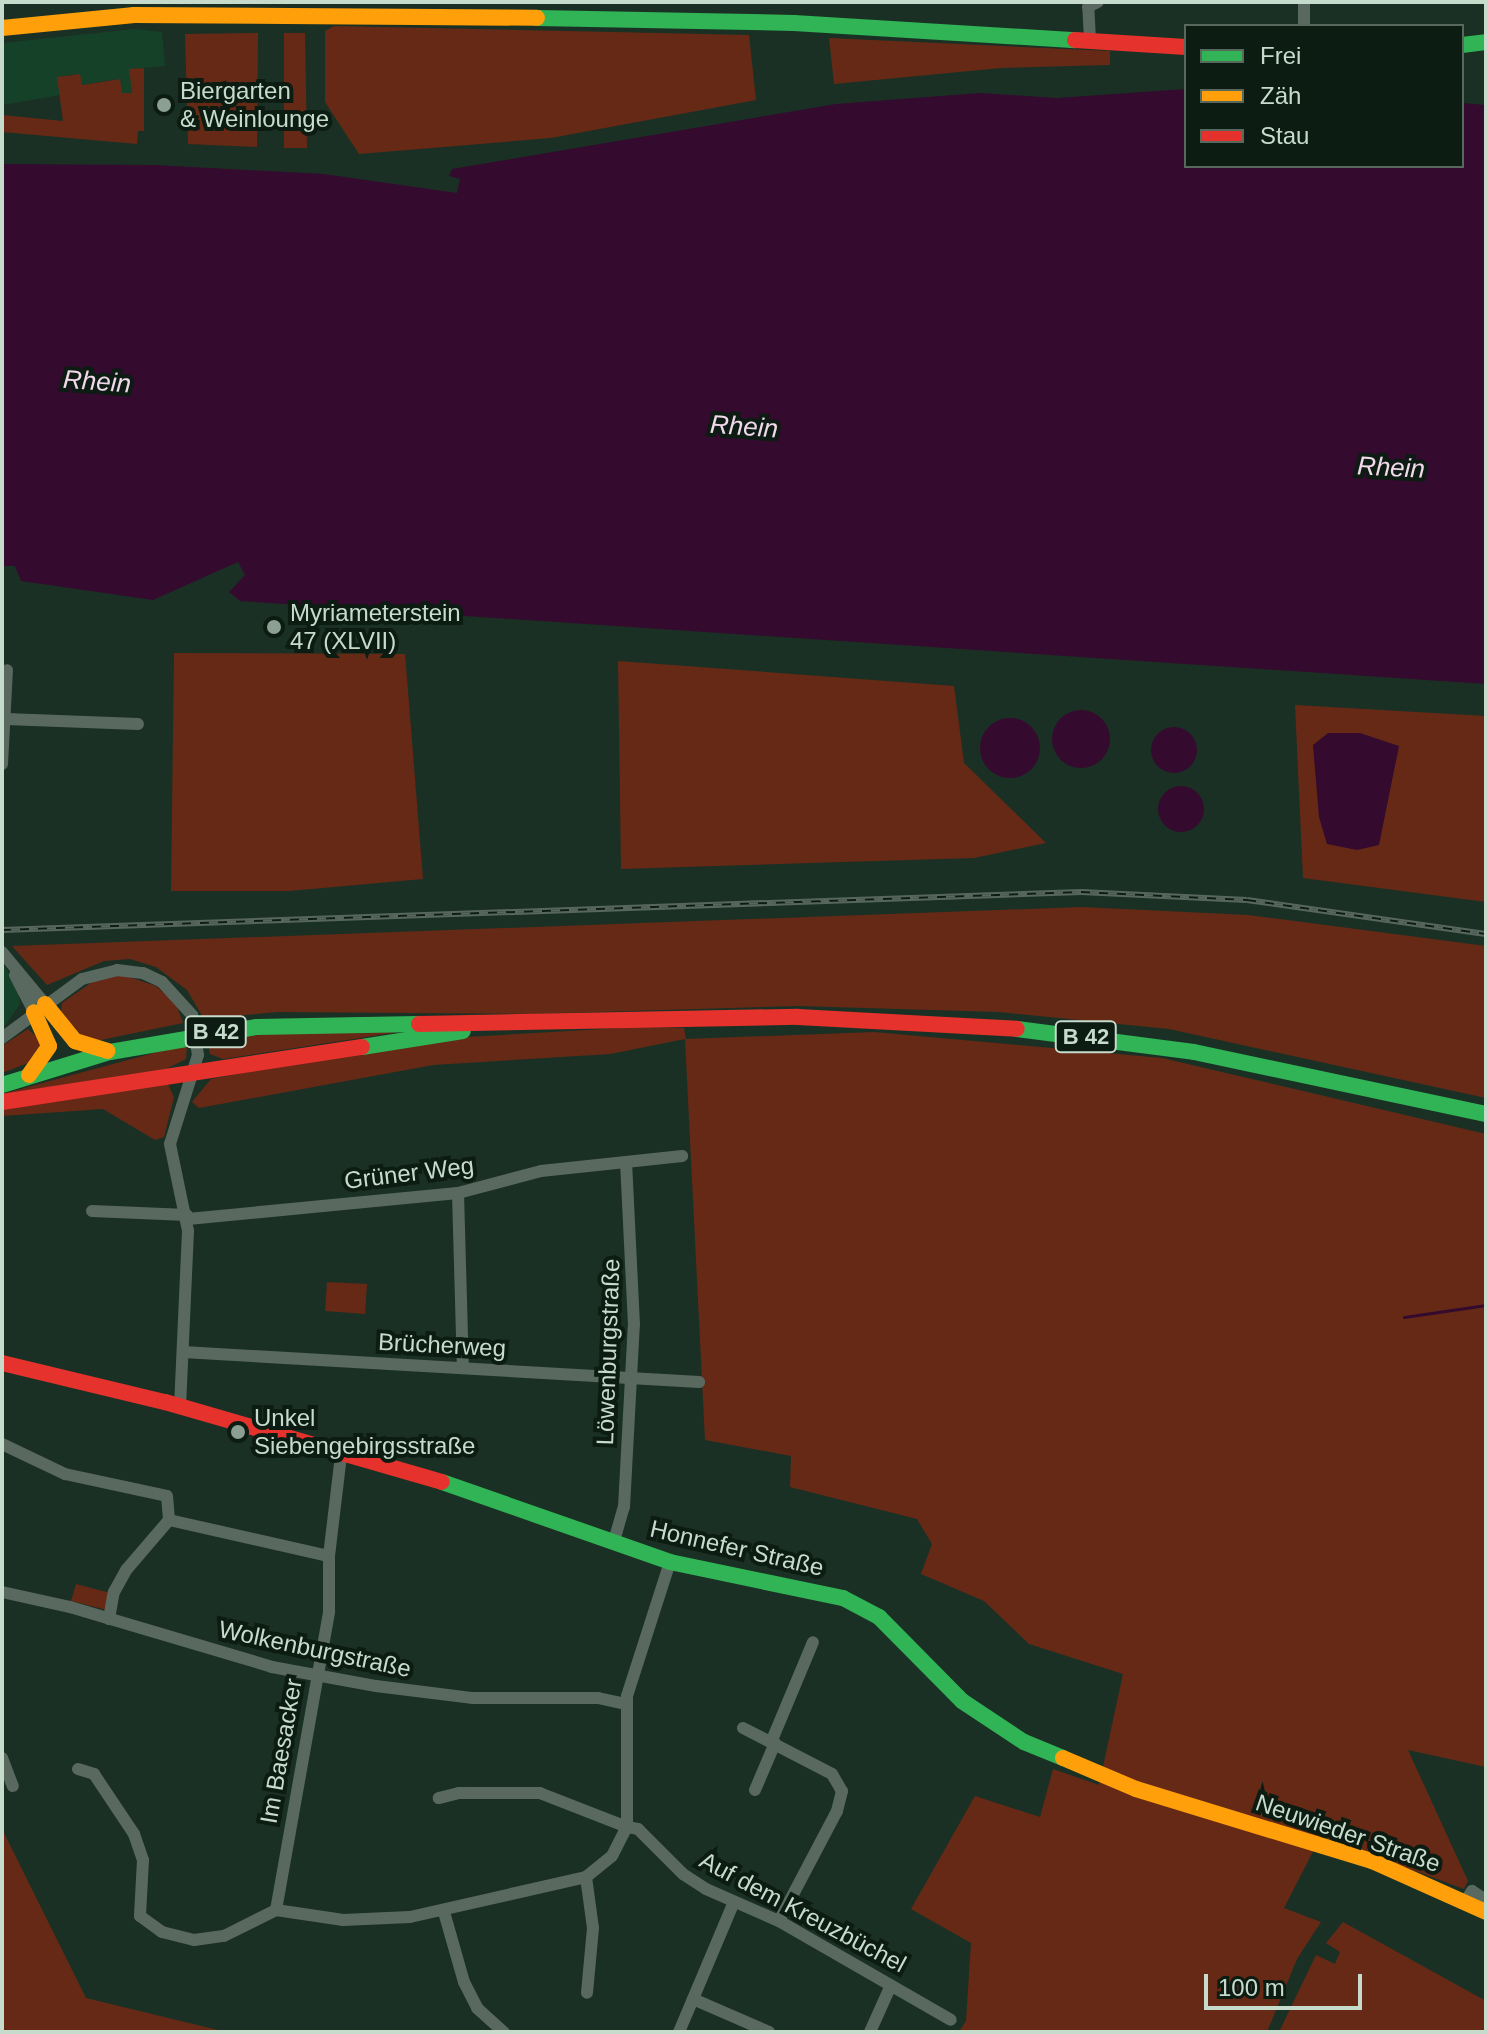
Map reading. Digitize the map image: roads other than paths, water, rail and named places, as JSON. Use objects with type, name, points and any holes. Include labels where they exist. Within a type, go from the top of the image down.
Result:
[{"type":"main road","points":[[2,28],[79,18],[223,8],[749,21],[1184,47]]},
{"type":"main road","points":[[1464,45],[1486,42]]},
{"type":"main road","points":[[40,1008],[75,1041],[110,1052]]},
{"type":"main road","points":[[27,1077],[49,1046],[40,1008]]},
{"type":"main road","name":"B 42","points":[[2,1085],[110,1052],[290,1025],[798,1017],[1031,1030],[1194,1052],[1486,1114]]},
{"type":"main road","points":[[2,1102],[195,1068],[473,1029],[492,1020]]},
{"type":"main road","name":"Honnefer Straße","points":[[2,1363],[180,1406],[525,1507],[670,1562],[843,1598],[879,1617],[962,1701],[1012,1736],[1126,1785],[1237,1820]]},
{"type":"main road","name":"Neuwieder Straße","points":[[1237,1820],[1372,1861],[1466,1900],[1486,1912]]},
{"type":"street","points":[[1090,40],[1088,7],[1098,2]]},
{"type":"street","points":[[1304,2],[1304,24]]},
{"type":"street","points":[[2,764],[7,670]]},
{"type":"street","points":[[5,716],[138,724]]},
{"type":"street","points":[[6,957],[40,1008]]},
{"type":"street","points":[[2,1038],[40,1008],[91,975],[117,970],[152,976],[171,988],[188,1009],[199,1040],[195,1068],[170,1144],[188,1217],[180,1406]]},
{"type":"street","name":"Grüner Weg","points":[[92,1211],[188,1217],[458,1193],[541,1171],[682,1156]]},
{"type":"street","name":"Löwenburgstraße","points":[[614,1541],[624,1507],[635,1274],[626,1163]]},
{"type":"street","points":[[458,1193],[463,1368]]},
{"type":"street","name":"Brücherweg","points":[[183,1352],[699,1382]]},
{"type":"street","points":[[2,1444],[65,1474],[167,1496],[169,1520],[127,1569],[114,1592],[109,1619]]},
{"type":"street","name":"Im Baesacker","points":[[276,1910],[329,1612],[329,1556],[341,1455]]},
{"type":"street","points":[[169,1520],[329,1556]]},
{"type":"street","points":[[78,1769],[94,1774],[134,1834],[143,1860],[140,1907],[145,1923],[173,1935],[211,1940],[276,1910],[378,1920],[444,1912],[586,1877],[612,1856],[627,1827],[626,1704],[670,1562]]},
{"type":"street","name":"Wolkenburgstraße","points":[[2,1592],[317,1676],[473,1698],[598,1698],[626,1704]]},
{"type":"street","points":[[755,1790],[813,1642]]},
{"type":"street","points":[[743,1728],[774,1741],[832,1774],[842,1791],[837,1811],[779,1921]]},
{"type":"street","points":[[2,1758],[13,1786]]},
{"type":"street","name":"Auf dem Kreuzbüchel","points":[[439,1798],[459,1793],[540,1793],[627,1827],[648,1837],[683,1874],[734,1902],[779,1921],[951,2020]]},
{"type":"street","points":[[586,1877],[593,1928],[587,1993]]},
{"type":"street","points":[[1466,1900],[1472,1891],[1486,1900]]},
{"type":"street","points":[[679,2032],[734,1902]]},
{"type":"street","points":[[444,1912],[464,1982],[477,2008],[504,2032]]},
{"type":"street","points":[[870,2032],[891,1985]]},
{"type":"street","points":[[693,1999],[769,2032]]},
{"type":"water","name":"Rhein","points":[[1184,89],[1184,168],[1464,168],[1464,103],[1486,105],[1486,684],[240,601],[229,592],[245,575],[238,562],[153,600],[21,581],[15,566],[2,566],[3,164],[155,165],[324,174],[457,193],[460,179],[449,176],[452,169],[836,104],[980,93],[1057,98]]},
{"type":"water","points":[[1081,710],[1102,718],[1110,739],[1102,760],[1081,768],[1060,760],[1052,739],[1060,718]]},
{"type":"water","points":[[1010,718],[1021,720],[1031,727],[1038,737],[1038,759],[1031,769],[1021,776],[1010,778],[999,776],[989,769],[982,759],[980,748],[982,737],[989,727],[999,720]]},
{"type":"water","points":[[1174,727],[1191,733],[1197,750],[1191,767],[1174,773],[1157,767],[1151,750],[1157,733]]},
{"type":"water","points":[[1328,733],[1360,733],[1399,746],[1379,845],[1357,850],[1327,844],[1319,817],[1313,745]]},
{"type":"water","points":[[1181,786],[1190,787],[1197,793],[1203,800],[1203,818],[1197,825],[1190,831],[1181,832],[1172,831],[1165,825],[1159,818],[1158,809],[1159,800],[1165,793],[1172,787]]},
{"type":"waterway","points":[[1404,1317],[1486,1305]]},
{"type":"railway","points":[[2,930],[1081,892],[1247,900],[1486,934]]},
{"type":"place","name":"Biergarten & Weinlounge","points":[[164,105]]},
{"type":"place","name":"Myriameterstein 47 (XLVII)","points":[[274,627]]},
{"type":"place","name":"Unkel Siebengebirgsstraße","points":[[238,1432]]}]
